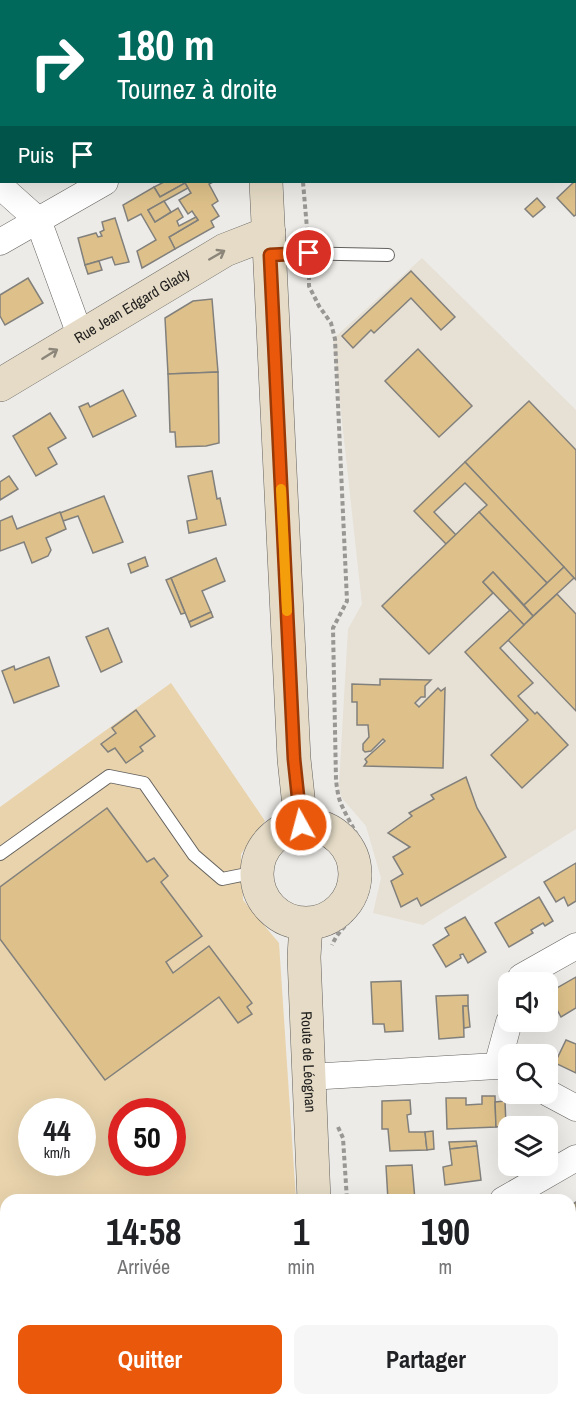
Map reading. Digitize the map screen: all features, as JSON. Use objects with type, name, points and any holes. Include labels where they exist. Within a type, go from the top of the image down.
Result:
[{"type":"main road","points":[[266,183],[294,759],[301,825]]},
{"type":"main road","name":"Rue Jean Edgard Glady","points":[[0,385],[225,250],[269,244]]},
{"type":"main road","points":[[301,825],[317,826],[332,832],[344,842],[352,856],[355,871],[353,887],[346,902],[336,913],[322,921],[306,924],[290,921],[276,914],[265,902],[256,872],[259,858],[275,836],[301,825]]},
{"type":"main road","name":"Route de Léognan","points":[[306,924],[304,957],[314,1194]]},
{"type":"street","points":[[0,242],[103,183]]},
{"type":"street","points":[[0,186],[38,220],[80,335]]},
{"type":"street","points":[[529,972],[576,946]]},
{"type":"street","points":[[308,1077],[498,1069]]},
{"type":"street","points":[[558,1098],[576,1108]]},
{"type":"street","points":[[513,1194],[576,1158]]},
{"type":"lane","points":[[269,244],[309,253],[388,255]]},
{"type":"lane","points":[[0,854],[109,776],[144,783],[194,855],[222,879],[256,872]]},
{"type":"path","points":[[303,183],[309,253],[309,286],[319,306],[332,323],[335,339],[348,601],[333,628],[336,780],[341,803],[368,860],[369,885],[355,918],[341,930],[333,944],[332,952]]},
{"type":"path","points":[[336,1121],[343,1138],[347,1194]]},
{"type":"shaded area","points":[[422,258],[576,410],[576,829],[423,925],[373,913],[381,878],[366,826],[341,797],[339,785],[348,629],[362,604],[333,339]]},
{"type":"shaded area","points":[[171,683],[265,821],[241,854],[243,900],[279,943],[296,1194],[0,1194],[0,807]]},
{"type":"building","points":[[162,183],[185,183],[160,197],[154,187]]},
{"type":"building","points":[[185,183],[211,183],[209,184],[218,201],[212,205],[219,216],[211,221],[214,227],[175,249],[169,237],[198,220],[192,211],[188,214],[179,200],[191,193]]},
{"type":"building","points":[[185,183],[188,188],[148,210],[155,222],[178,208],[183,217],[177,221],[179,226],[196,217],[198,220],[169,237],[175,249],[142,268],[137,251],[156,240],[141,214],[128,221],[123,205],[154,187],[160,197]]},
{"type":"building","points":[[573,183],[576,183],[576,215],[574,216],[557,198]]},
{"type":"building","points":[[537,198],[545,207],[533,217],[525,209]]},
{"type":"building","points":[[164,201],[171,212],[155,222],[148,210]]},
{"type":"building","points":[[115,218],[129,262],[115,265],[112,257],[85,265],[78,238],[96,233],[98,237],[102,236],[100,232],[104,230],[102,222]]},
{"type":"building","points":[[99,261],[102,270],[88,274],[85,265]]},
{"type":"building","points":[[411,271],[455,317],[441,330],[411,298],[374,333],[371,330],[353,348],[342,336]]},
{"type":"building","points":[[28,278],[43,303],[5,325],[0,316],[0,295]]},
{"type":"building","points":[[212,299],[218,372],[168,374],[165,318],[193,301]]},
{"type":"building","points":[[418,349],[472,406],[439,437],[385,381]]},
{"type":"building","points":[[218,372],[219,443],[176,447],[175,432],[170,432],[168,374]]},
{"type":"building","points":[[123,390],[136,416],[93,437],[79,407],[88,403],[90,407]]},
{"type":"building","points":[[529,401],[576,450],[576,580],[465,462]]},
{"type":"building","points":[[50,413],[66,438],[48,448],[57,464],[36,476],[13,436]]},
{"type":"building","points":[[465,462],[564,567],[547,583],[479,512],[487,505],[465,483],[434,512],[456,535],[446,544],[414,511]]},
{"type":"building","points":[[212,471],[217,499],[220,498],[226,525],[189,533],[187,521],[197,519],[188,476]]},
{"type":"building","points":[[9,476],[18,489],[0,500],[0,482]]},
{"type":"building","points":[[104,496],[123,542],[93,553],[78,516],[63,521],[60,513]]},
{"type":"building","points":[[60,512],[66,529],[46,538],[51,550],[48,556],[32,563],[24,542],[0,551],[0,521],[12,516],[17,529]]},
{"type":"building","points":[[479,512],[547,583],[524,605],[493,572],[483,582],[493,593],[429,654],[382,606]]},
{"type":"building","points":[[145,557],[148,566],[131,573],[128,564]]},
{"type":"building","points":[[216,558],[225,581],[202,591],[211,612],[189,622],[171,578]]},
{"type":"building","points":[[564,567],[574,578],[533,616],[524,605]]},
{"type":"building","points":[[493,572],[533,616],[524,625],[483,582]]},
{"type":"building","points":[[171,578],[185,613],[181,614],[166,580]]},
{"type":"building","points":[[557,594],[576,614],[576,711],[508,640]]},
{"type":"building","points":[[510,610],[524,625],[500,648],[533,683],[518,696],[535,714],[537,712],[568,745],[522,788],[491,755],[528,720],[465,652]]},
{"type":"building","points":[[211,612],[213,617],[191,627],[189,622]]},
{"type":"building","points":[[108,628],[122,662],[101,672],[86,637]]},
{"type":"building","points":[[49,657],[59,686],[14,703],[2,671],[14,666],[15,670]]},
{"type":"building","points":[[380,679],[431,680],[425,686],[425,697],[421,697],[415,703],[419,707],[438,688],[441,691],[445,688],[443,768],[364,766],[367,762],[365,759],[385,741],[383,739],[371,751],[363,750],[363,744],[369,737],[368,725],[357,725],[357,702],[352,702],[352,684],[380,685]]},
{"type":"building","points":[[136,710],[155,736],[140,747],[143,751],[126,763],[115,748],[108,752],[101,744],[116,733],[112,728]]},
{"type":"building","points":[[466,777],[477,808],[506,857],[421,906],[417,898],[401,907],[391,881],[403,874],[393,857],[410,847],[388,833],[412,816],[409,813],[434,799],[431,795]]},
{"type":"building","points":[[107,808],[147,862],[154,858],[168,876],[161,882],[202,936],[166,962],[173,973],[209,946],[252,1003],[247,1007],[252,1014],[238,1023],[219,997],[105,1080],[0,939],[0,887]]},
{"type":"building","points":[[576,863],[576,901],[568,906],[564,897],[556,902],[544,882]]},
{"type":"building","points":[[539,897],[553,921],[545,926],[543,923],[531,930],[533,933],[509,947],[495,923]]},
{"type":"building","points":[[465,917],[486,952],[468,963],[463,954],[460,955],[461,958],[446,967],[433,945],[449,935],[445,928]]},
{"type":"building","points":[[576,977],[576,1008],[561,1017],[558,1011],[558,987]]},
{"type":"building","points":[[401,981],[403,1031],[385,1032],[384,1024],[373,1024],[371,982]]},
{"type":"building","points":[[468,995],[468,1006],[463,1006],[464,1037],[439,1039],[436,996]]},
{"type":"building","points":[[463,1006],[468,1006],[470,1027],[464,1028]]},
{"type":"building","points":[[566,1040],[576,1044],[576,1073],[558,1064],[558,1057]]},
{"type":"building","points":[[482,1096],[495,1096],[496,1127],[447,1129],[446,1098],[466,1098],[466,1105],[482,1104]]},
{"type":"building","points":[[410,1100],[411,1114],[407,1115],[409,1132],[425,1132],[427,1150],[390,1151],[388,1129],[382,1129],[382,1101]]},
{"type":"building","points":[[495,1102],[505,1104],[506,1116],[498,1116],[498,1127],[496,1127]]},
{"type":"building","points":[[433,1131],[434,1149],[427,1150],[425,1132]]},
{"type":"building","points":[[476,1141],[477,1146],[450,1149],[449,1142]]},
{"type":"building","points":[[477,1146],[481,1180],[445,1185],[443,1167],[452,1165],[450,1149]]},
{"type":"building","points":[[412,1165],[414,1194],[388,1194],[386,1166]]},
{"type":"slow traffic","points":[[281,489],[287,611]]},
{"type":"route","points":[[301,825],[294,759],[270,255],[309,253]]}]
